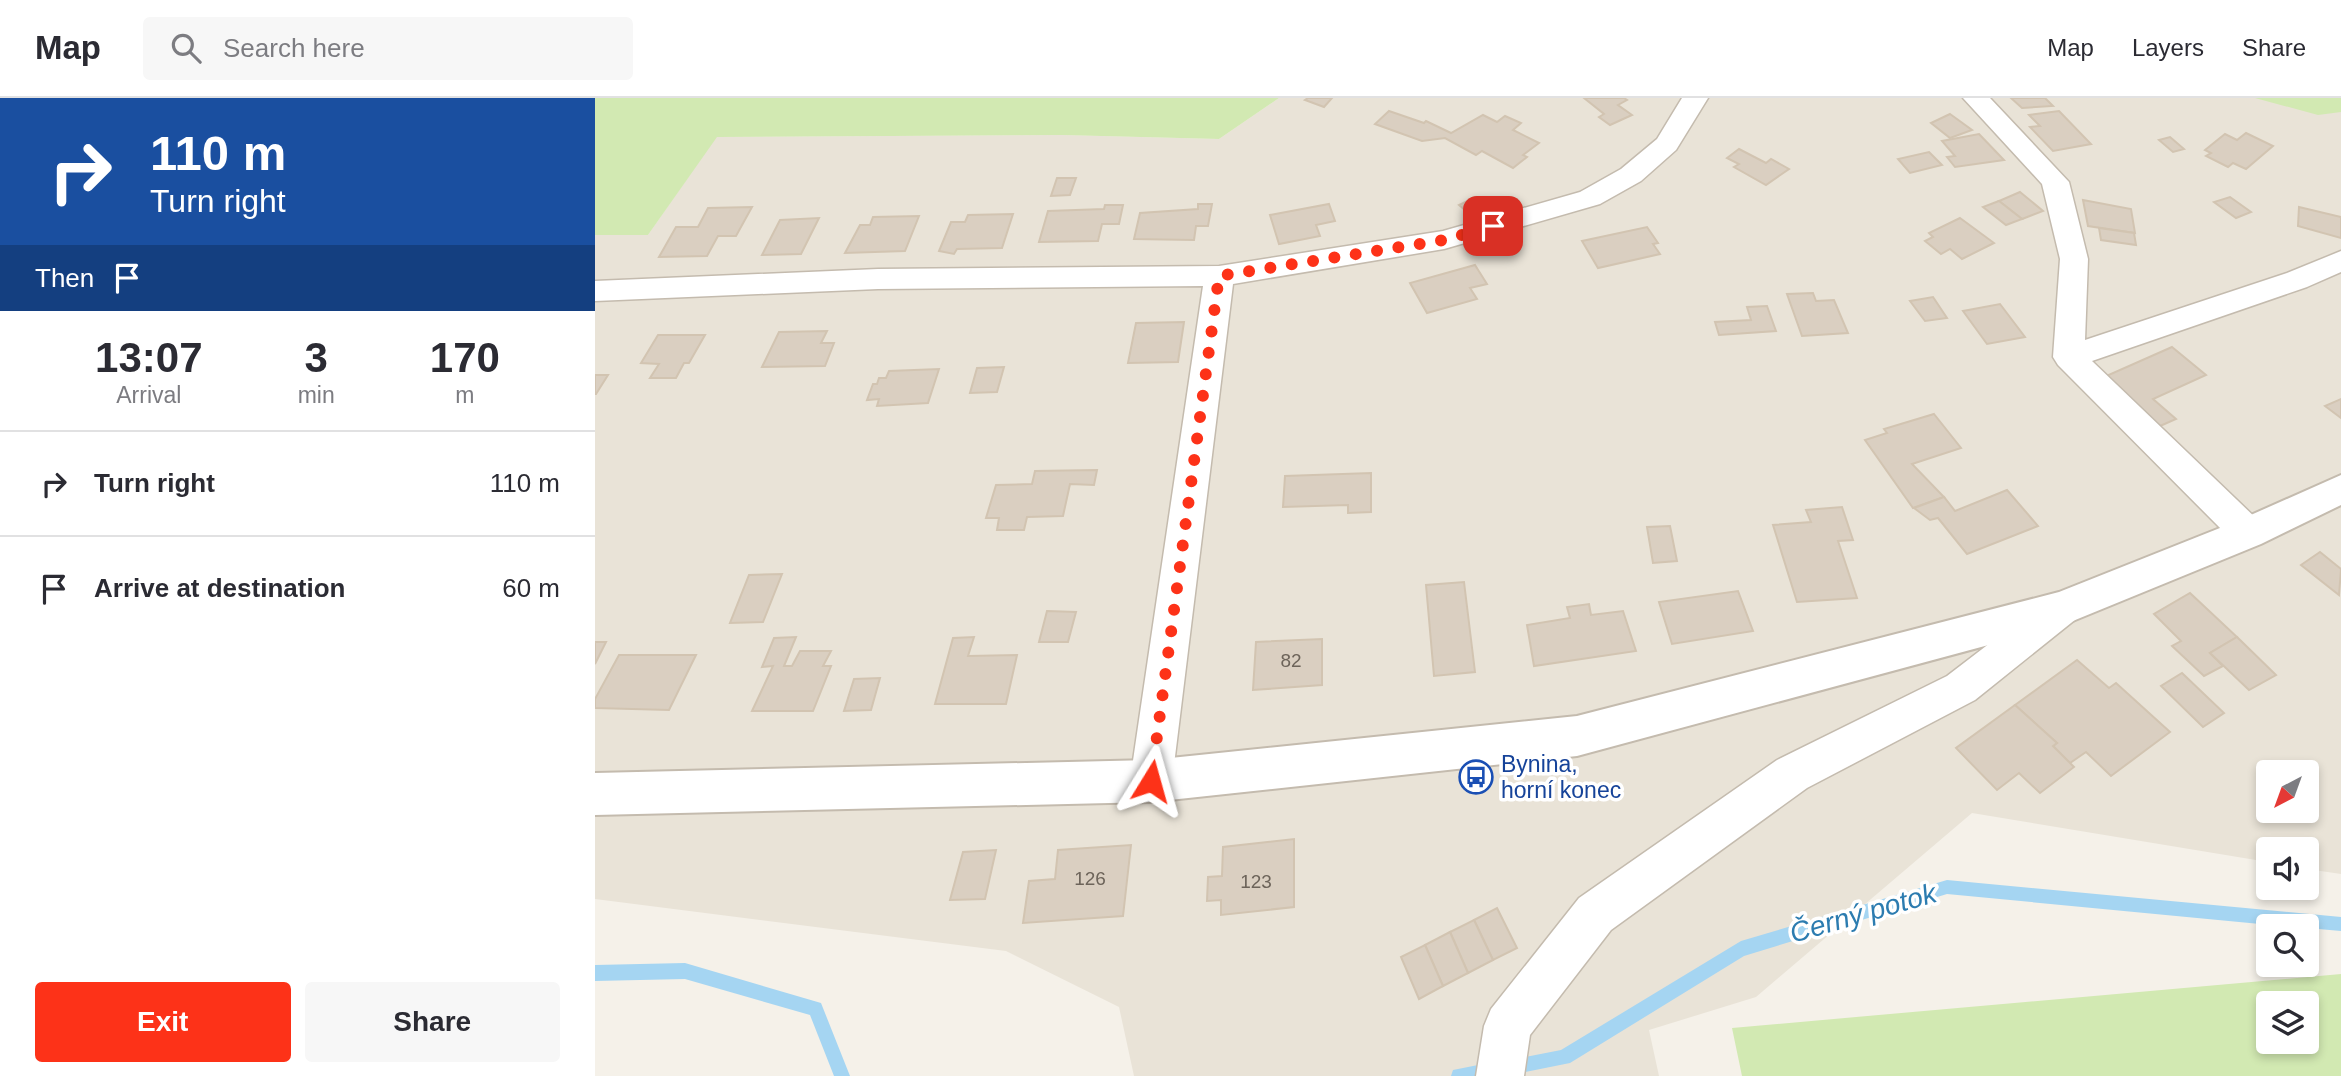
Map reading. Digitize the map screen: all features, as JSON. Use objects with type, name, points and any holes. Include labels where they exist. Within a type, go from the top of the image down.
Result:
[{"type":"street","points":[[595,291],[878,279],[1219,276],[1444,240],[1590,198],[1632,175],[1667,144],[1695,98]]},
{"type":"street","points":[[1976,98],[2055,182],[2074,259],[2069,357],[2248,533]]},
{"type":"street","points":[[2069,357],[2297,280],[2341,261]]},
{"type":"street","points":[[1151,781],[1219,276]]},
{"type":"street","points":[[595,794],[1151,781],[1577,736],[2063,608],[2248,533],[2341,489]]},
{"type":"street","points":[[1500,1076],[1508,1026],[1595,914],[1792,774],[1961,688],[2063,608]]},
{"type":"shaded area","points":[[1279,98],[2341,98],[2341,874],[2319,871],[2319,837],[2256,837],[2256,860],[1972,813],[1756,997],[1649,1030],[1659,1076],[1134,1076],[1119,1007],[1006,951],[595,899],[595,235],[648,235],[716,137],[1062,135],[1219,139]]},
{"type":"green space","points":[[595,98],[1279,98],[1219,139],[1062,135],[717,137],[648,235],[595,235]]},
{"type":"green space","points":[[2255,98],[2341,98],[2341,112],[2318,115]]},
{"type":"green space","points":[[2341,974],[2341,1076],[1742,1076],[1732,1028]]},
{"type":"building","points":[[1332,98],[1324,107],[1305,100]]},
{"type":"building","points":[[1584,98],[1624,98],[1627,100],[1618,105],[1632,115],[1610,125],[1599,117],[1604,114]]},
{"type":"building","points":[[2011,98],[2045,98],[2053,106],[2022,108]]},
{"type":"building","points":[[1389,111],[1424,123],[1426,121],[1451,133],[1483,115],[1497,122],[1505,116],[1521,123],[1513,130],[1539,143],[1523,155],[1527,157],[1513,168],[1482,151],[1476,155],[1445,138],[1422,141],[1375,124]]},
{"type":"building","points":[[2059,111],[2091,144],[2053,151],[2030,127],[2040,126],[2029,115]]},
{"type":"building","points":[[1950,114],[1972,130],[1950,138],[1931,123]]},
{"type":"building","points":[[2246,133],[2273,146],[2246,169],[2233,163],[2228,167],[2206,156],[2211,153],[2205,150],[2225,134],[2237,140]]},
{"type":"building","points":[[1979,134],[2004,160],[1955,167],[1947,157],[1955,156],[1942,141]]},
{"type":"building","points":[[2170,137],[2184,149],[2173,152],[2159,140]]},
{"type":"building","points":[[1739,149],[1766,163],[1771,159],[1789,169],[1766,185],[1734,167],[1739,164],[1727,158]]},
{"type":"building","points":[[1929,152],[1942,165],[1910,173],[1898,159]]},
{"type":"building","points":[[1057,178],[1076,178],[1070,195],[1051,196]]},
{"type":"building","points":[[2020,192],[2043,211],[2022,219],[1999,201]]},
{"type":"building","points":[[1476,197],[1496,212],[1478,221],[1459,205]]},
{"type":"building","points":[[2230,197],[2251,212],[2236,218],[2214,202]]},
{"type":"building","points":[[2083,200],[2131,209],[2135,233],[2088,226]]},
{"type":"building","points":[[1999,201],[2022,219],[2006,225],[1983,207]]},
{"type":"building","points":[[1198,204],[1212,204],[1208,226],[1196,226],[1194,240],[1134,239],[1140,213],[1198,209]]},
{"type":"building","points":[[1329,204],[1335,221],[1316,225],[1320,236],[1279,244],[1270,215]]},
{"type":"building","points":[[1105,205],[1123,205],[1119,224],[1102,224],[1098,241],[1039,242],[1048,211],[1104,209]]},
{"type":"building","points":[[752,207],[736,236],[718,236],[707,256],[659,257],[676,227],[698,227],[708,208]]},
{"type":"building","points":[[2299,207],[2341,217],[2341,238],[2298,226]]},
{"type":"building","points":[[1013,214],[1002,248],[957,249],[954,254],[939,251],[951,222],[965,222],[968,215]]},
{"type":"building","points":[[919,216],[905,251],[845,253],[860,225],[870,225],[873,217]]},
{"type":"building","points":[[819,218],[801,254],[762,255],[780,220]]},
{"type":"building","points":[[1960,218],[1994,243],[1962,259],[1950,249],[1941,254],[1925,241],[1933,237],[1929,233]]},
{"type":"building","points":[[1647,227],[1658,243],[1653,244],[1660,254],[1598,268],[1582,241]]},
{"type":"building","points":[[2099,228],[2134,233],[2136,245],[2101,240]]},
{"type":"building","points":[[1475,265],[1487,284],[1470,288],[1477,299],[1427,313],[1410,283]]},
{"type":"building","points":[[1813,293],[1816,301],[1834,300],[1848,333],[1802,336],[1787,294]]},
{"type":"building","points":[[1933,297],[1947,318],[1925,321],[1910,301]]},
{"type":"building","points":[[2000,304],[2025,337],[1987,344],[1963,311]]},
{"type":"building","points":[[1767,306],[1776,331],[1719,335],[1715,322],[1751,320],[1747,307]]},
{"type":"building","points":[[1184,322],[1178,362],[1128,363],[1136,323]]},
{"type":"building","points":[[827,331],[821,343],[834,343],[825,366],[762,367],[779,332]]},
{"type":"building","points":[[658,335],[705,335],[689,363],[684,363],[676,378],[650,378],[659,364],[641,363]]},
{"type":"building","points":[[2172,347],[2206,375],[2153,399],[2176,419],[2160,426],[2104,377]]},
{"type":"building","points":[[1004,367],[997,392],[970,393],[977,368]]},
{"type":"building","points":[[939,369],[928,403],[877,406],[879,399],[867,400],[873,384],[877,384],[879,378],[886,378],[889,371]]},
{"type":"building","points":[[595,375],[608,375],[596,394],[595,394]]},
{"type":"building","points":[[2341,399],[2341,418],[2325,406]]},
{"type":"building","points":[[1934,414],[1961,448],[1912,464],[1944,497],[1913,508],[1865,440],[1887,433],[1884,429]]},
{"type":"building","points":[[1097,470],[1094,485],[1070,484],[1063,516],[1027,517],[1024,530],[997,530],[999,518],[986,518],[996,485],[1032,484],[1035,471]]},
{"type":"building","points":[[1371,473],[1371,512],[1348,513],[1348,505],[1283,507],[1285,476]]},
{"type":"building","points":[[2007,490],[2038,526],[1967,554],[1938,518],[1930,520],[1914,508],[1944,497],[1955,511]]},
{"type":"building","points":[[1842,507],[1853,540],[1838,541],[1857,598],[1797,602],[1773,525],[1811,522],[1806,510]]},
{"type":"building","points":[[1670,526],[1677,561],[1653,563],[1647,527]]},
{"type":"building","points":[[2320,552],[2341,569],[2339,595],[2301,565]]},
{"type":"building","points":[[782,574],[763,622],[730,623],[749,575]]},
{"type":"building","points":[[1464,582],[1475,672],[1434,676],[1426,585]]},
{"type":"building","points":[[1738,591],[1753,631],[1672,644],[1659,602]]},
{"type":"building","points":[[2190,593],[2237,637],[2210,653],[2223,666],[2204,676],[2172,646],[2181,641],[2154,614]]},
{"type":"building","points":[[1589,604],[1591,615],[1623,611],[1636,651],[1534,666],[1527,625],[1570,618],[1567,607]]},
{"type":"building","points":[[1047,611],[1076,612],[1068,642],[1039,642]]},
{"type":"building","points":[[796,637],[784,666],[792,666],[800,651],[831,651],[823,666],[831,666],[813,711],[752,711],[773,666],[762,667],[774,638]]},
{"type":"building","points":[[974,637],[968,656],[1017,655],[1006,704],[935,704],[953,638]]},
{"type":"building","points":[[2237,637],[2276,675],[2249,690],[2210,653]]},
{"type":"building","points":[[1322,639],[1322,685],[1253,690],[1256,642]]},
{"type":"building","points":[[595,642],[606,642],[595,664]]},
{"type":"building","points":[[619,655],[696,655],[669,710],[595,708],[595,699]]},
{"type":"building","points":[[2077,660],[2109,688],[2116,683],[2170,732],[2111,776],[2086,752],[2070,763],[2053,746],[2057,743],[2015,705]]},
{"type":"building","points":[[2182,673],[2224,713],[2203,727],[2161,686]]},
{"type":"building","points":[[880,678],[871,710],[844,711],[854,679]]},
{"type":"building","points":[[2015,705],[2057,743],[2053,746],[2074,767],[2040,793],[2019,773],[1997,790],[1956,748]]},
{"type":"building","points":[[1294,839],[1294,907],[1221,915],[1221,900],[1207,901],[1208,877],[1222,876],[1223,847]]},
{"type":"building","points":[[1131,845],[1123,916],[1023,923],[1029,881],[1055,879],[1058,850]]},
{"type":"building","points":[[996,850],[985,899],[950,900],[963,852]]},
{"type":"building","points":[[1497,908],[1517,948],[1493,960],[1474,920]]},
{"type":"building","points":[[1474,920],[1493,960],[1468,973],[1450,932]]},
{"type":"building","points":[[1450,932],[1468,973],[1443,986],[1425,945]]},
{"type":"building","points":[[1425,945],[1443,986],[1419,999],[1401,957]]},
{"type":"waterway","name":"Černý potok","points":[[1511,1067],[1564,1057],[1741,949],[1947,887],[2341,924]]},
{"type":"waterway","name":"Černý potok","points":[[595,973],[685,971],[815,1009],[842,1076]]},
{"type":"waterway","name":"Černý potok","points":[[1459,1076],[1493,1070]]},
{"type":"place","name":"Bynina, horní konec","points":[[1476,777]]},
{"type":"route","points":[[1151,781],[1219,276],[1444,240],[1493,226]]}]
